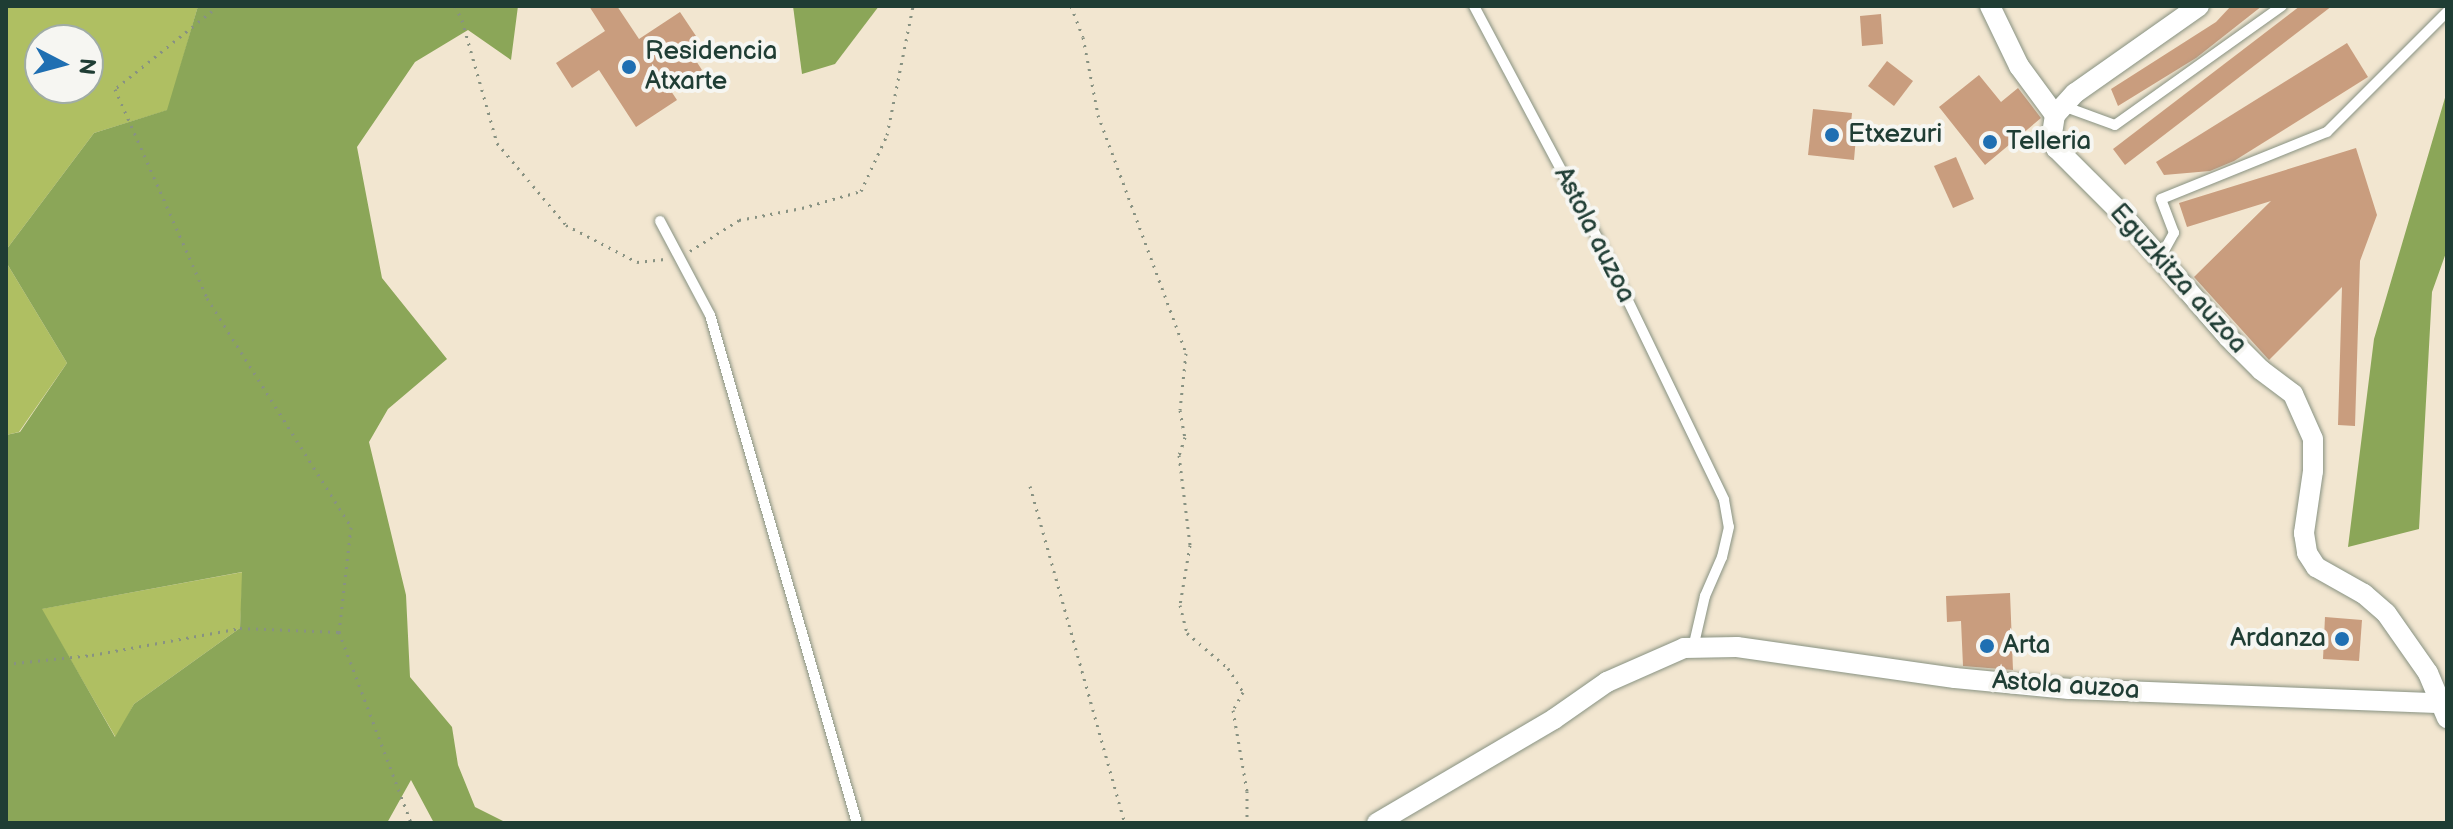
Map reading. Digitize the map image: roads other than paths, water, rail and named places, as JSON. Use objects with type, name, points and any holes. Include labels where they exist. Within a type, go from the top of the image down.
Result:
[{"type":"street","name":"Eguzkitza auzoa","points":[[1990,6],[2019,66],[2059,110],[2052,134],[2056,148],[2160,258],[2228,337],[2293,394],[2313,439]]},
{"type":"street","points":[[2059,110],[2075,93],[2199,6]]},
{"type":"street","name":"Astola auzoa","points":[[1377,823],[1554,719],[1607,682],[1684,648],[1737,647],[1955,678],[2069,689],[2444,711],[2428,673],[2386,613],[2364,594],[2316,567],[2307,553],[2304,533],[2313,471],[2313,439]]},
{"type":"lane","name":"Astola auzoa","points":[[1474,6],[1601,245],[1724,500],[1729,527],[1722,557],[1696,623],[1693,648]]},
{"type":"lane","points":[[2059,110],[2115,125],[2282,6]]},
{"type":"lane","points":[[2160,258],[2174,233],[2161,199],[2327,132],[2447,12]]},
{"type":"lane","points":[[660,221],[710,315],[857,823]]},
{"type":"place","name":"Residencia Atxarte","points":[[629,67]]},
{"type":"place","name":"Etxezuri","points":[[1832,135]]},
{"type":"place","name":"Telleria","points":[[1990,142]]},
{"type":"place","name":"Ardanza","points":[[2342,639]]},
{"type":"place","name":"Arta","points":[[1987,646]]}]
